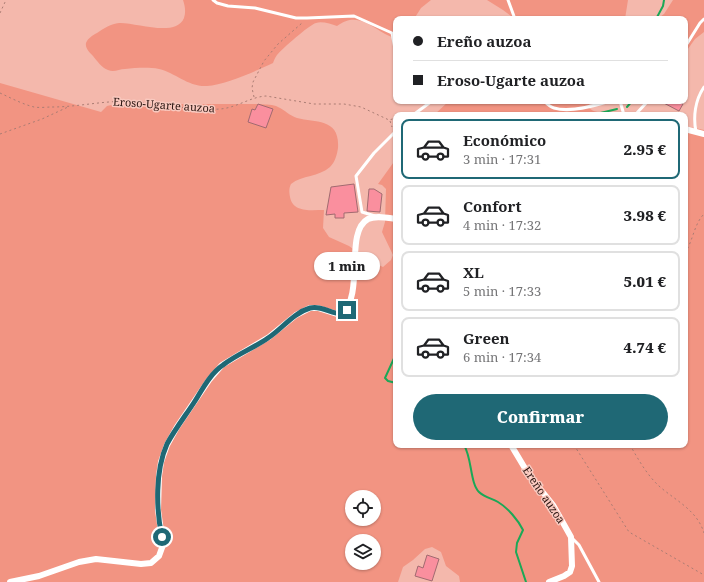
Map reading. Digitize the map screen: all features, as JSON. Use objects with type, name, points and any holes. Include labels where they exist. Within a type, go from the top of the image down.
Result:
[{"type":"street","points":[[688,130],[704,134]]},
{"type":"street","points":[[10,582],[39,576],[79,562],[96,559],[141,564],[151,563],[159,556],[163,545],[158,510],[161,462],[167,445],[177,427],[209,380],[222,365],[269,337],[296,315],[310,308],[318,308],[337,314],[342,314],[347,310],[354,278],[356,237],[362,224],[368,218],[378,217],[393,219]]},
{"type":"street","name":"Ereño auzoa","points":[[513,448],[529,475],[553,505],[571,537],[572,566],[570,572],[549,582]]},
{"type":"lane","points":[[213,0],[217,3],[228,6],[254,8],[304,18],[354,16],[392,33],[393,38]]},
{"type":"lane","points":[[508,0],[514,16]]},
{"type":"lane","points":[[688,41],[704,18]]},
{"type":"lane","points":[[696,132],[694,121],[699,95],[704,87]]},
{"type":"lane","points":[[417,112],[428,104]]},
{"type":"lane","points":[[548,104],[556,109],[591,107],[600,104]]},
{"type":"lane","points":[[637,112],[645,104]]},
{"type":"lane","points":[[378,217],[362,212],[356,176],[374,153],[393,135]]},
{"type":"lane","points":[[571,537],[579,545],[600,582]]},
{"type":"path","points":[[0,13],[6,0]]},
{"type":"path","points":[[254,98],[252,88],[253,82],[264,61],[278,44],[302,22],[304,18]]},
{"type":"path","name":"Eroso-Ugarte auzoa","points":[[0,93],[35,107],[70,107],[111,101],[138,102],[174,107],[219,109],[231,107],[254,98],[266,96],[314,104],[351,105],[372,111],[390,120]]},
{"type":"path","points":[[0,134],[70,107]]},
{"type":"path","points":[[393,119],[390,120],[393,128]]},
{"type":"path","points":[[688,248],[694,232],[704,214]]},
{"type":"path","points":[[576,448],[629,532],[704,576]]},
{"type":"path","points":[[632,448],[638,460],[658,485],[696,516],[704,532]]},
{"type":"shaded area","points":[[183,0],[431,0],[421,8],[416,16],[393,16],[393,37],[361,21],[346,21],[337,26],[318,22],[302,32],[284,48],[277,55],[273,63],[223,83],[207,86],[200,86],[188,82],[155,68],[110,71],[102,66],[87,48],[86,43],[91,37],[110,25],[126,23],[154,28],[173,27],[180,24],[184,18],[185,7]]},
{"type":"shaded area","points":[[487,0],[628,0],[625,16],[511,16]]},
{"type":"shaded area","points":[[673,0],[704,0],[704,32],[695,39],[688,49],[688,16],[661,16]]},
{"type":"shaded area","points":[[0,83],[101,112],[107,106],[116,104],[260,104],[276,106],[297,118],[319,122],[331,127],[335,131],[338,138],[336,158],[332,165],[321,173],[295,181],[291,184],[289,192],[295,206],[303,210],[324,210],[323,228],[329,237],[349,246],[368,260],[383,267],[391,260],[393,255],[393,448],[688,448],[688,127],[704,130],[704,582],[460,582],[459,576],[446,566],[441,552],[432,547],[425,549],[403,567],[398,582],[0,582]]},
{"type":"shaded area","points":[[446,104],[590,104],[589,108],[598,112],[437,112]]},
{"type":"shaded area","points":[[393,163],[393,255],[382,232],[385,222],[386,189],[382,185],[378,184]]},
{"type":"building","points":[[258,104],[273,109],[266,128],[248,122],[252,109],[255,110]]},
{"type":"building","points":[[666,104],[683,104],[679,111]]},
{"type":"building","points":[[354,184],[358,212],[344,213],[344,218],[335,218],[335,214],[326,215],[331,187]]},
{"type":"building","points":[[369,189],[374,189],[382,194],[380,212],[367,211]]},
{"type":"building","points":[[427,555],[439,559],[432,581],[415,576],[418,566],[423,568]]},
{"type":"waterway","points":[[658,16],[663,6],[664,0]]},
{"type":"waterway","points":[[604,112],[617,109]]},
{"type":"waterway","points":[[393,361],[385,378],[388,381],[393,382]]},
{"type":"waterway","points":[[466,448],[476,488],[481,494],[498,502],[509,511],[516,518],[523,530],[517,543],[516,552],[526,582]]},
{"type":"route","points":[[162,537],[158,510],[161,462],[167,445],[177,427],[209,380],[222,365],[269,337],[296,315],[310,308],[318,308],[337,314],[342,314],[347,310]]}]
